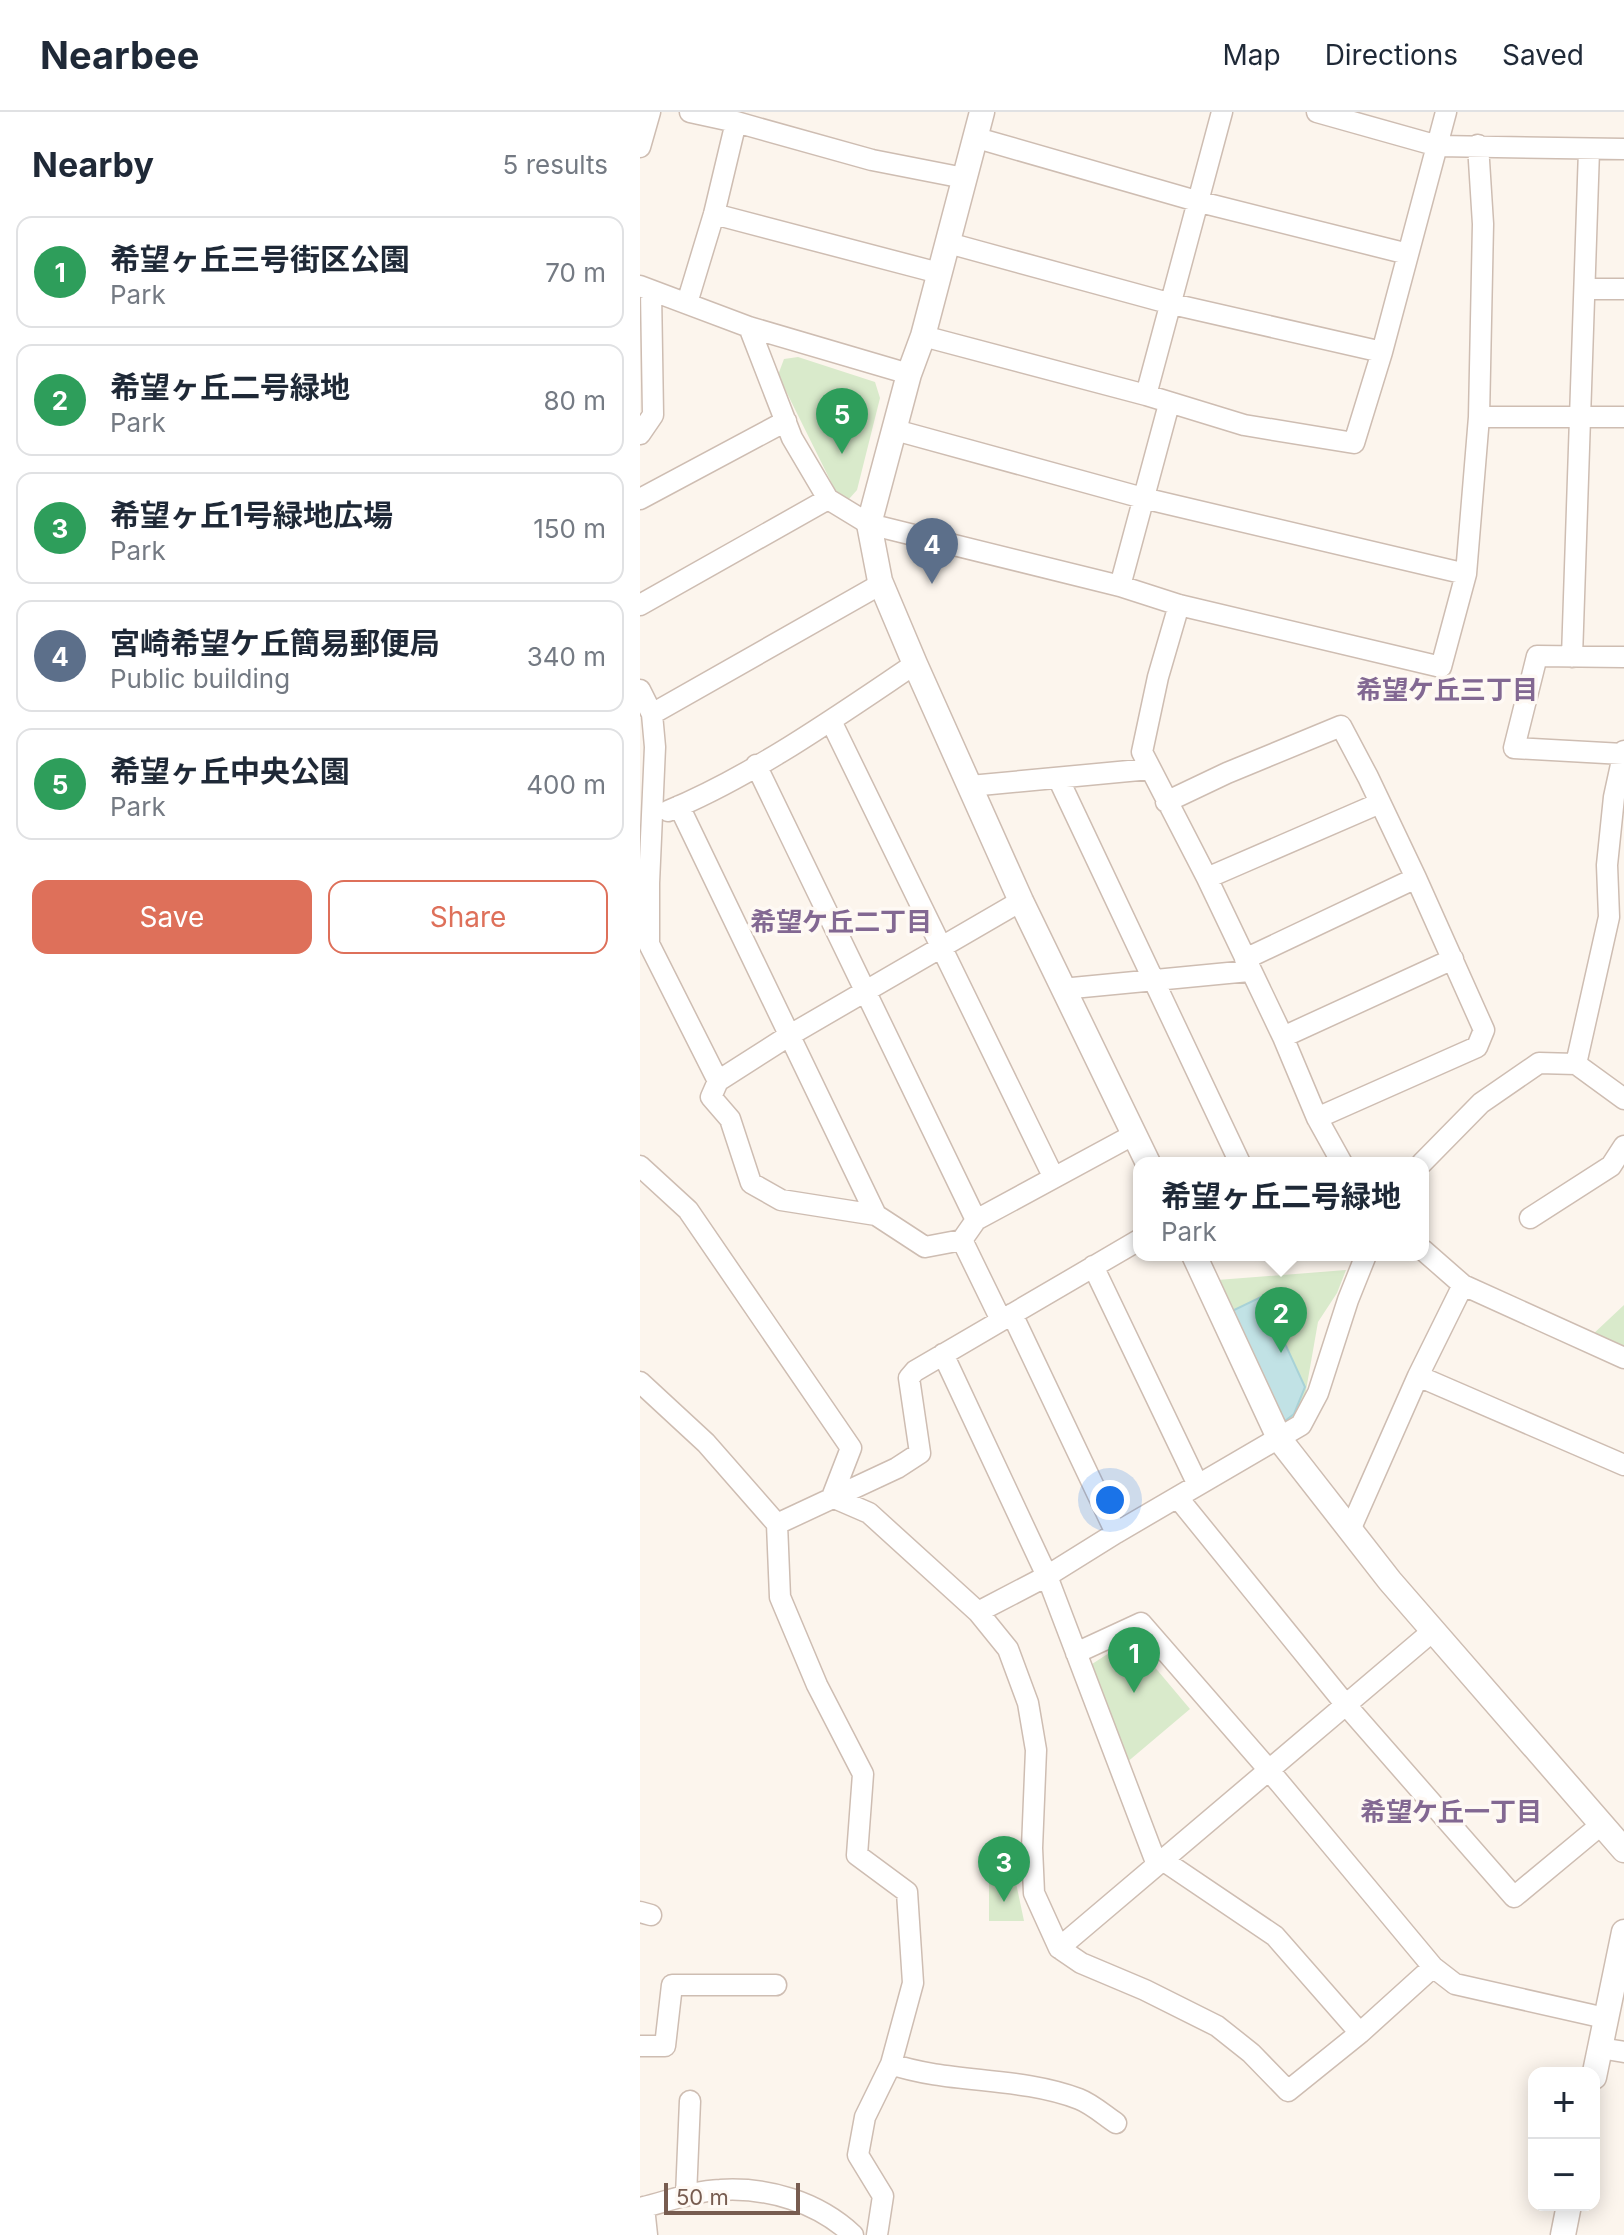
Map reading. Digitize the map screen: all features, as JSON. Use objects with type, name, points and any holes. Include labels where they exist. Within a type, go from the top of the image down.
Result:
[{"type":"street","points":[[640,147],[650,112]]},
{"type":"street","points":[[690,112],[872,160],[964,178]]},
{"type":"street","points":[[982,112],[869,524],[881,584],[915,664],[1062,989],[1145,1157]]},
{"type":"street","points":[[1146,395],[1222,112]]},
{"type":"street","points":[[1317,112],[1438,146],[1624,149]]},
{"type":"street","points":[[923,336],[1146,395],[1244,425],[1354,443],[1382,352],[1446,112]]},
{"type":"street","points":[[687,303],[714,214],[736,122]]},
{"type":"street","points":[[977,138],[1200,202],[1408,254]]},
{"type":"street","points":[[749,327],[792,438],[828,499],[869,524],[1120,586],[1179,605],[1441,667],[1466,574],[1479,417],[1483,224],[1478,145]]},
{"type":"street","points":[[1572,657],[1589,150]]},
{"type":"street","points":[[714,214],[939,273]]},
{"type":"street","points":[[948,243],[1172,304],[1382,352]]},
{"type":"street","points":[[640,434],[653,415],[645,289],[749,327],[909,374]]},
{"type":"street","points":[[1586,289],[1624,289]]},
{"type":"street","points":[[1120,586],[1169,404]]},
{"type":"street","points":[[1479,417],[1624,417]]},
{"type":"street","points":[[640,499],[786,421]]},
{"type":"street","points":[[895,430],[1143,498],[1466,574]]},
{"type":"street","points":[[640,605],[828,499]]},
{"type":"street","points":[[652,714],[881,584]]},
{"type":"street","points":[[1179,605],[1158,677],[1142,752],[1207,878],[1283,1037],[1317,1118],[1339,1157]]},
{"type":"street","points":[[1576,1064],[1609,917],[1607,865],[1614,797],[1624,752],[1514,748],[1537,656],[1624,657]]},
{"type":"street","points":[[654,817],[756,765],[831,721],[915,664]]},
{"type":"street","points":[[640,690],[652,714],[655,747],[649,944],[718,1081]]},
{"type":"street","points":[[831,721],[1053,1176]]},
{"type":"street","points":[[1166,802],[1341,726],[1416,878],[1484,1030],[1477,1047],[1317,1118]]},
{"type":"street","points":[[756,765],[976,1220]]},
{"type":"street","points":[[970,786],[1150,769]]},
{"type":"street","points":[[1058,778],[1237,1157]]},
{"type":"street","points":[[1207,878],[1380,803]]},
{"type":"street","points":[[679,806],[876,1215]]},
{"type":"street","points":[[1062,989],[1154,982],[1247,965],[1416,878]]},
{"type":"street","points":[[1021,901],[790,1035],[718,1081],[711,1097],[730,1119],[754,1186],[781,1200],[876,1215],[925,1247],[962,1240],[976,1220],[1133,1135]]},
{"type":"street","points":[[1283,1037],[1453,959]]},
{"type":"street","points":[[1428,1157],[1481,1103],[1539,1063],[1576,1064],[1624,1099]]},
{"type":"street","points":[[1530,1218],[1611,1166],[1624,1146]]},
{"type":"street","points":[[640,1166],[688,1210],[851,1448],[832,1497]]},
{"type":"street","points":[[962,1240],[1007,1317],[1116,1533]]},
{"type":"street","points":[[777,1524],[897,1468],[920,1453],[909,1378],[943,1354],[1133,1243]]},
{"type":"street","points":[[1429,1255],[1463,1285],[1624,1358]]},
{"type":"street","points":[[1197,1261],[1280,1440],[1390,1581],[1624,1850]]},
{"type":"street","points":[[978,1612],[1047,1576],[1301,1425],[1318,1393],[1364,1261]]},
{"type":"street","points":[[1093,1266],[1198,1485]]},
{"type":"street","points":[[1350,1530],[1418,1376],[1463,1285]]},
{"type":"street","points":[[943,1354],[1047,1576],[1160,1863],[1275,1936],[1360,2033]]},
{"type":"street","points":[[1418,1376],[1624,1465]]},
{"type":"street","points":[[640,1382],[706,1443],[777,1524],[780,1597],[817,1685],[863,1774],[857,1855],[907,1892],[913,1983],[891,2064],[865,2117],[858,2155],[883,2196],[877,2235]]},
{"type":"street","points":[[832,1497],[869,1513],[978,1612],[1008,1649],[1028,1703],[1036,1750],[1032,1848],[1034,1893],[1059,1948],[1081,1963],[1145,1990],[1217,2026],[1251,2053],[1288,2091],[1360,2033],[1433,1967]]},
{"type":"street","points":[[1178,1498],[1346,1705],[1514,1897],[1602,1824]]},
{"type":"street","points":[[1076,1653],[1141,1623],[1433,1967],[1455,1984],[1605,2018]]},
{"type":"street","points":[[1059,1948],[1434,1630]]},
{"type":"street","points":[[1600,2068],[1612,2050],[1605,2018],[1622,1948]]},
{"type":"street","points":[[640,2046],[665,2046],[672,1985],[776,1985]]},
{"type":"street","points":[[891,2064],[908,2070],[998,2080],[1055,2092],[1082,2100],[1116,2123]]},
{"type":"street","points":[[686,2196],[690,2101]]},
{"type":"street","points":[[647,2235],[642,2208],[720,2190],[763,2193],[815,2207],[837,2220],[853,2235]]},
{"type":"street","points":[[1563,2235],[1568,2211]]},
{"type":"green space","points":[[798,357],[875,382],[880,398],[857,490],[849,499],[838,496],[778,375],[784,359]]},
{"type":"green space","points":[[1346,1270],[1337,1293],[1318,1322],[1305,1396],[1295,1415],[1281,1426],[1217,1280]]},
{"type":"green space","points":[[1624,1305],[1624,1349],[1591,1336]]},
{"type":"green space","points":[[1123,1644],[1137,1646],[1190,1709],[1119,1769],[1089,1666]]},
{"type":"green space","points":[[989,1848],[1015,1850],[1016,1883],[1024,1921],[989,1921]]},
{"type":"water","points":[[1263,1296],[1305,1387],[1294,1414],[1281,1424],[1232,1311]]},
{"type":"place","name":"希望ヶ丘中央公園","points":[[842,454]]},
{"type":"place","name":"宮崎希望ケ丘簡易郵便局","points":[[932,584]]},
{"type":"place","name":"希望ヶ丘二号緑地","points":[[1281,1353]]},
{"type":"place","name":"希望ヶ丘三号街区公園","points":[[1134,1693]]},
{"type":"place","name":"希望ヶ丘1号緑地広場","points":[[1004,1902]]},
{"type":"district","name":"希望ケ丘三丁目","points":[[1447,689]]},
{"type":"district","name":"希望ケ丘二丁目","points":[[841,921]]},
{"type":"district","name":"希望ケ丘一丁目","points":[[1451,1811]]}]
